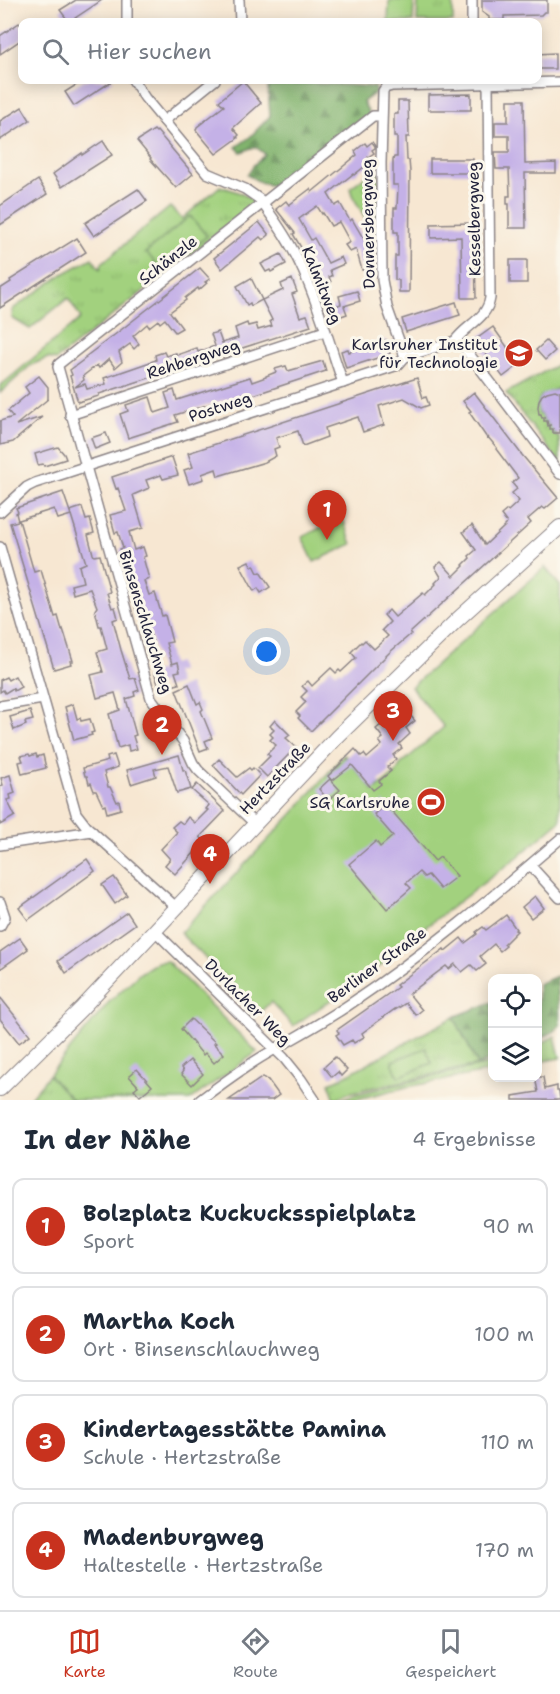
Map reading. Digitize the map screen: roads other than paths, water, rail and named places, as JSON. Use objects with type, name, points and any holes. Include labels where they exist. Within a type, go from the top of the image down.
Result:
[{"type":"main road","name":"Hertzstraße","points":[[0,1089],[81,1009],[337,737],[411,664],[560,527]]},
{"type":"street","points":[[127,0],[127,18]]},
{"type":"street","points":[[239,0],[240,18]]},
{"type":"street","points":[[472,0],[472,18]]},
{"type":"street","points":[[542,82],[560,82]]},
{"type":"street","points":[[135,84],[207,173],[245,189],[264,203]]},
{"type":"street","points":[[164,121],[209,84]]},
{"type":"street","name":"Donnersbergweg","points":[[405,357],[387,307],[382,280],[382,95],[385,88],[392,86],[424,84]]},
{"type":"street","name":"Kesselbergweg","points":[[455,341],[460,333],[484,313],[490,298],[488,84]]},
{"type":"street","name":"Schänzle","points":[[85,467],[58,370],[59,364],[373,116],[381,116]]},
{"type":"street","name":"Kalmitweg","points":[[264,203],[289,242],[312,291],[343,383]]},
{"type":"street","name":"Rehbergweg","points":[[70,415],[325,331]]},
{"type":"street","points":[[455,341],[463,346],[560,474]]},
{"type":"street","name":"Postweg","points":[[0,512],[27,487],[35,483],[343,383],[398,364],[405,357],[455,341]]},
{"type":"street","name":"Binsenschlauchweg","points":[[85,467],[151,698],[183,741],[198,770],[254,823]]},
{"type":"street","points":[[0,547],[76,813],[82,822],[176,907]]},
{"type":"street","points":[[0,706],[43,699]]},
{"type":"street","points":[[0,844],[92,831]]},
{"type":"street","name":"Berliner Straße","points":[[200,1100],[229,1078],[326,1020],[395,973],[482,905],[560,839]]},
{"type":"street","points":[[530,865],[560,898]]},
{"type":"street","points":[[0,902],[5,916],[0,926]]},
{"type":"street","name":"Durlacher Weg","points":[[154,930],[275,1049],[302,1079],[315,1100]]},
{"type":"place","name":"Karlsruher Institut für Technologie","points":[[519,353]]},
{"type":"place","name":"Bolzplatz Kuckucksspielplatz","points":[[327,540]]},
{"type":"place","name":"Kindertagesstätte Pamina","points":[[393,741]]},
{"type":"place","name":"Martha Koch","points":[[162,755]]},
{"type":"place","name":"SG Karlsruhe","points":[[431,802]]},
{"type":"place","name":"Madenburgweg","points":[[210,884]]}]
